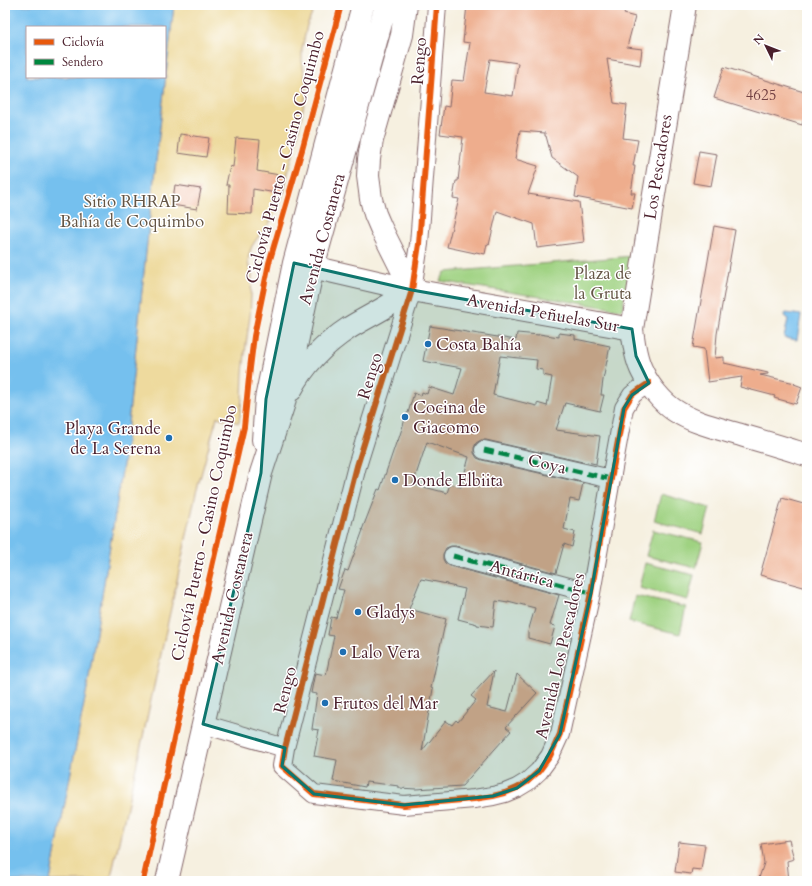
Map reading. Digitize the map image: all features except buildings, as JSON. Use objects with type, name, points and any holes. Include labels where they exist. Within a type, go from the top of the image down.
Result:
[{"type":"main road","name":"Avenida Costanera","points":[[167,881],[261,473],[284,404],[303,265],[363,5]]},
{"type":"main road","name":"Avenida Costanera","points":[[261,473],[266,399],[303,265],[386,5]]},
{"type":"main road","points":[[284,404],[293,386],[304,370],[330,342],[351,327],[390,305],[412,290],[375,214],[368,176],[372,140],[402,35],[406,5]]},
{"type":"main road","name":"Los Pescadores","points":[[632,329],[685,5]]},
{"type":"main road","name":"Avenida Peñuelas Sur","points":[[303,265],[412,290],[632,329],[636,356],[642,373],[656,393],[675,411],[692,420],[807,455]]},
{"type":"street","name":"Rengo","points":[[285,748],[357,466],[412,290],[419,244],[437,5]]},
{"type":"street","name":"Avenida Los Pescadores","points":[[285,748],[282,766],[314,794],[404,805],[493,796],[517,788],[527,782],[539,771],[550,756],[560,734],[591,593],[624,408],[632,395],[649,383]]},
{"type":"street","name":"Coya","points":[[484,450],[611,479]]},
{"type":"street","name":"Antártica","points":[[453,556],[591,593]]},
{"type":"street","points":[[203,724],[285,748]]},
{"type":"highlighted area","points":[[294,263],[412,290],[632,329],[636,356],[649,383],[632,395],[624,408],[591,593],[560,734],[539,771],[517,788],[493,796],[404,805],[314,794],[282,766],[285,748],[203,724],[261,473],[266,399]]},
{"type":"green space","name":"Plaza de la Gruta","points":[[633,256],[622,310],[440,281],[445,272]]},
{"type":"green space","points":[[661,494],[710,508],[703,534],[654,521]]},
{"type":"green space","points":[[653,530],[703,542],[696,568],[646,556]]},
{"type":"green space","points":[[645,563],[694,575],[688,600],[639,588]]},
{"type":"green space","points":[[635,596],[686,607],[680,634],[629,622]]},
{"type":"sand","name":"Playa Grande de La Serena","points":[[174,5],[316,5],[307,25],[302,49],[306,94],[295,147],[282,194],[275,212],[269,224],[252,246],[249,254],[249,268],[252,275],[250,316],[239,423],[217,417],[196,493],[110,881],[50,881],[88,683],[125,452]]},
{"type":"water","points":[[5,5],[174,5],[166,75],[166,26],[26,26],[26,78],[166,78],[125,452],[88,683],[50,881],[5,881]]},
{"type":"water","points":[[786,313],[801,315],[797,340],[784,338],[788,319],[784,316]]},
{"type":"marked path","points":[[484,450],[611,479]]},
{"type":"marked path","points":[[453,556],[591,593]]},
{"type":"cycle path","name":"Ciclovía Puerto - Casino Coquimbo","points":[[143,881],[202,610],[244,427],[254,336],[269,263],[302,150],[341,5]]},
{"type":"cycle path","points":[[437,5],[419,244],[412,290],[357,466],[285,748],[282,766],[314,794],[404,805],[474,799],[505,793],[527,782],[539,771],[550,756],[560,734],[591,593],[624,408],[632,395],[649,383]]},
{"type":"place","name":"Costa Bahía","points":[[428,344]]},
{"type":"place","name":"Cocina de Giacomo","points":[[405,417]]},
{"type":"place","name":"Playa Grande de La Serena","points":[[169,438]]},
{"type":"place","name":"Donde Elbiita","points":[[395,480]]},
{"type":"place","name":"Gladys","points":[[358,612]]},
{"type":"place","name":"Lalo Vera","points":[[343,652]]},
{"type":"place","name":"Frutos del Mar","points":[[325,703]]},
{"type":"park label","name":"Sitio RHRAP Bahía de Coquimbo","points":[[132,211]]}]
